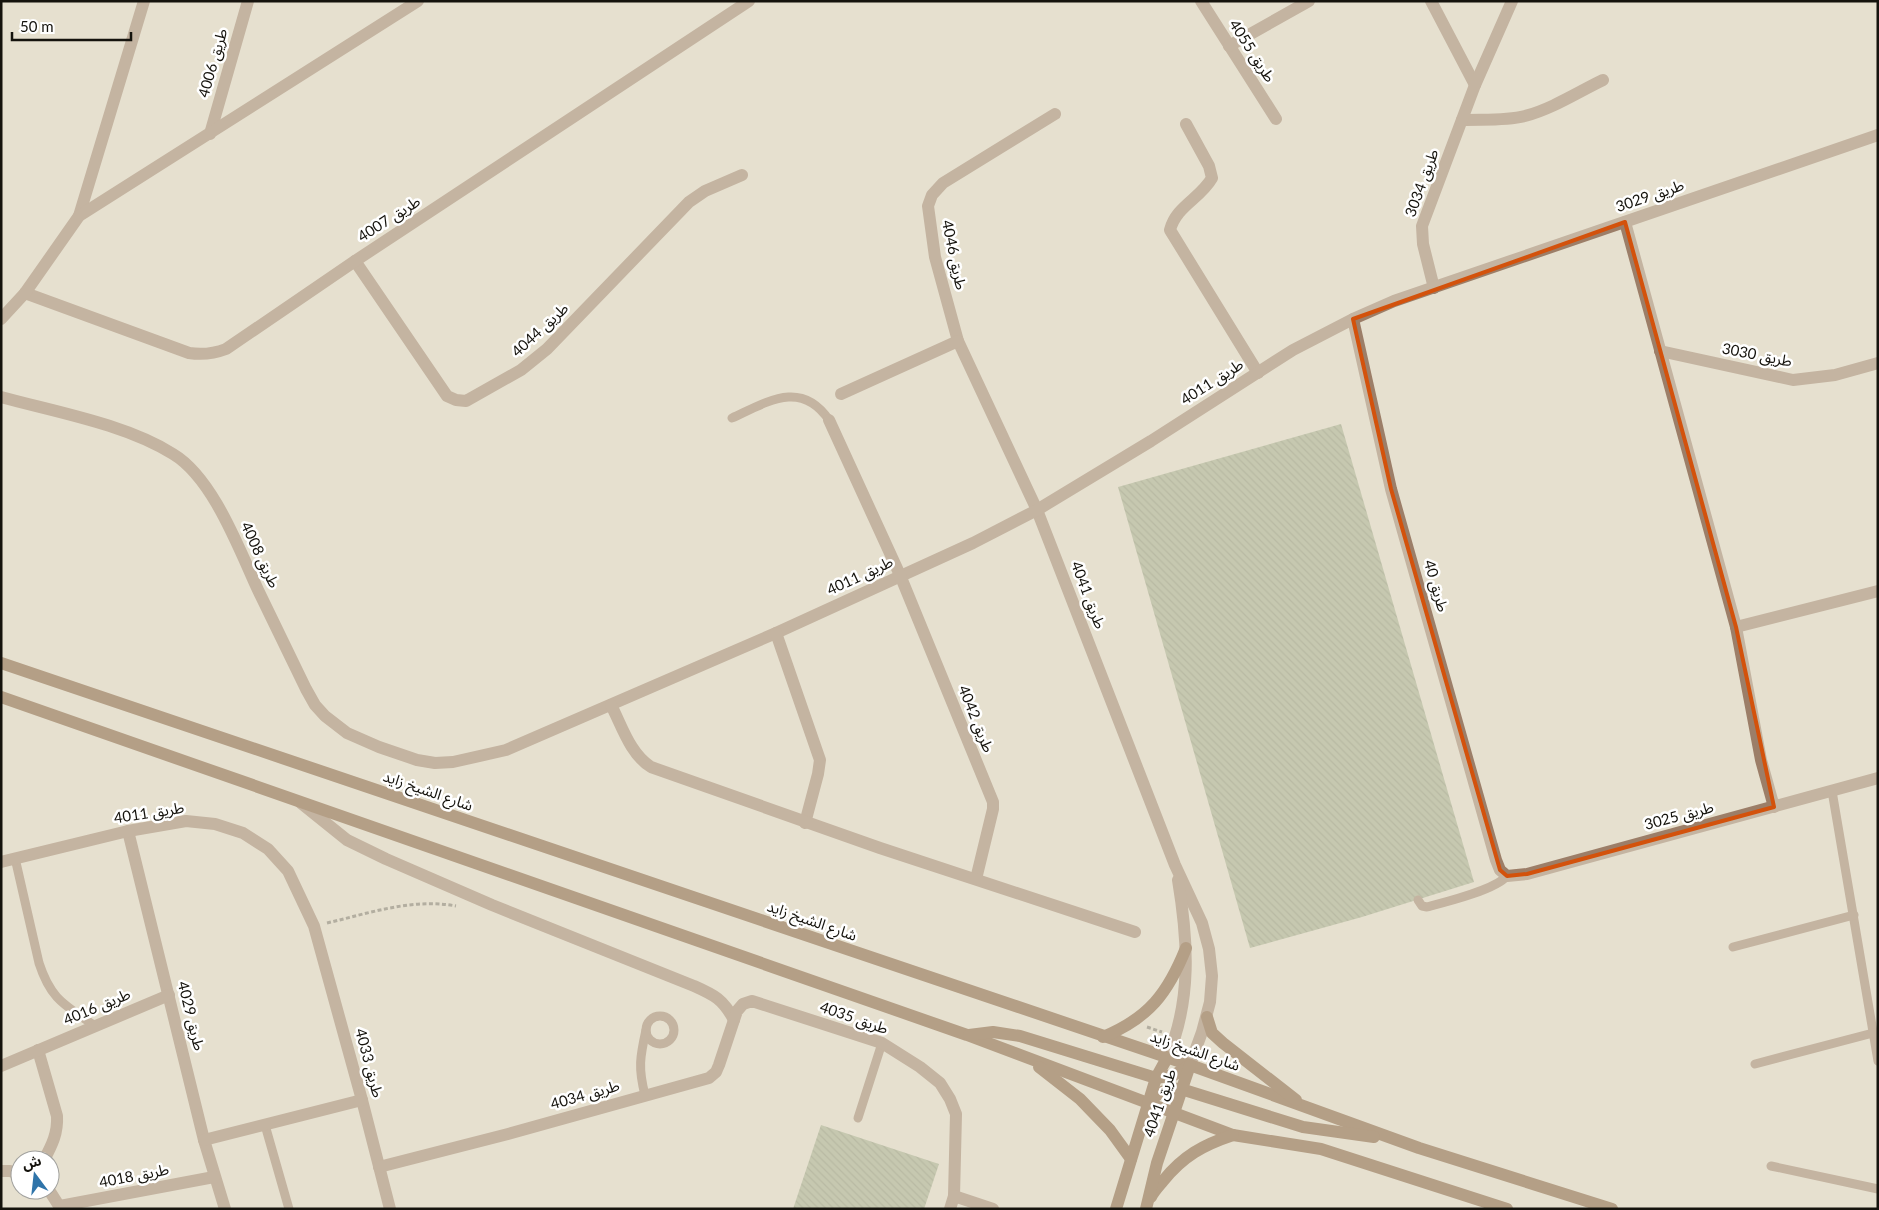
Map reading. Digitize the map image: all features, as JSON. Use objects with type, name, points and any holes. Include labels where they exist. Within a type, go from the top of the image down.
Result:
[{"type":"main road","name":"شارع الشيخ زايد","points":[[1,663],[1103,1038],[1167,1058],[1390,1138],[1612,1209]]},
{"type":"main road","points":[[1,697],[967,1035],[1233,1135],[1321,1150],[1507,1209]]},
{"type":"main road","points":[[1103,1038],[1139,1019],[1152,1006],[1171,979],[1186,948]]},
{"type":"main road","points":[[1207,1017],[1212,1033],[1222,1043],[1244,1062],[1308,1108]]},
{"type":"main road","points":[[967,1035],[994,1032],[1013,1034],[1156,1078],[1174,1075],[1190,1066]]},
{"type":"main road","points":[[1025,1057],[1069,1088],[1110,1130],[1130,1159]]},
{"type":"main road","name":"طريق 4041","points":[[1116,1209],[1156,1078],[1167,1058]]},
{"type":"main road","name":"طريق 4041","points":[[1147,1209],[1157,1163],[1190,1066]]},
{"type":"main road","points":[[1148,1103],[1159,1093],[1174,1088],[1181,1089],[1302,1127],[1390,1138]]},
{"type":"main road","points":[[1147,1209],[1152,1194],[1170,1172],[1188,1155],[1209,1143],[1233,1135]]},
{"type":"street","points":[[1,319],[25,293],[79,216],[144,1]]},
{"type":"street","name":"طريق 4006","points":[[210,134],[248,1]]},
{"type":"street","points":[[79,216],[418,1]]},
{"type":"street","name":"طريق 4007","points":[[25,293],[189,353],[200,355],[213,354],[226,350],[355,261],[749,1]]},
{"type":"street","name":"طريق 4055","points":[[1201,1],[1276,118]]},
{"type":"street","points":[[1229,46],[1309,1]]},
{"type":"street","points":[[1431,1],[1475,86]]},
{"type":"street","name":"طريق 3034","points":[[1434,288],[1423,244],[1422,226],[1475,86],[1512,1]]},
{"type":"street","points":[[1462,120],[1503,119],[1525,116],[1547,108],[1603,80]]},
{"type":"street","name":"طريق 4046","points":[[958,341],[935,257],[928,206],[932,195],[943,183],[1055,114]]},
{"type":"street","name":"طريق 4011","points":[[1186,124],[1209,166],[1212,178],[1206,188],[1181,209],[1172,220],[1170,230],[1258,373]]},
{"type":"street","name":"طريق 3029","points":[[1434,288],[1878,136]]},
{"type":"street","name":"طريق 4044","points":[[355,261],[447,396],[456,400],[466,401],[521,370],[548,349],[689,202],[705,191],[742,175]]},
{"type":"street","points":[[1625,222],[1736,628],[1761,760],[1774,807]]},
{"type":"street","name":"طريق 4011","points":[[453,762],[506,750],[776,633],[973,542],[1037,510],[1151,441],[1293,350],[1353,319],[1394,301],[1434,288]]},
{"type":"street","name":"طريق 40","points":[[1353,319],[1391,489],[1496,860],[1500,870],[1507,876]]},
{"type":"street","points":[[841,394],[958,341]]},
{"type":"street","name":"طريق 4041","points":[[958,341],[1037,510],[1175,865],[1202,923],[1209,949],[1212,976],[1207,1017],[1190,1066]]},
{"type":"street","name":"طريق 3030","points":[[1660,351],[1793,380],[1835,375],[1878,363]]},
{"type":"street","name":"طريق 4008","points":[[1,397],[118,429],[156,444],[186,463],[208,491],[229,526],[315,705],[325,716],[347,733],[379,747],[417,760],[453,762]]},
{"type":"street","name":"طريق 4042","points":[[829,420],[900,575],[993,802],[993,809],[976,879]]},
{"type":"street","points":[[1736,628],[1878,591]]},
{"type":"street","points":[[776,633],[820,760],[805,823]]},
{"type":"street","points":[[611,705],[638,758],[651,767],[805,823],[1135,932]]},
{"type":"street","name":"طريق 3025","points":[[1507,876],[1527,874],[1878,778]]},
{"type":"street","points":[[300,802],[347,840],[492,905],[694,986],[718,998],[728,1008],[734,1020]]},
{"type":"street","name":"طريق 4011","points":[[1,862],[128,831],[186,821],[215,824],[243,833],[268,849],[288,871],[314,926]]},
{"type":"street","name":"طريق 4029","points":[[128,831],[204,1140],[225,1209]]},
{"type":"street","name":"طريق 4041","points":[[1167,1058],[1180,1025],[1184,998],[1185,926],[1175,865]]},
{"type":"street","name":"طريق 4033","points":[[314,926],[390,1209]]},
{"type":"street","name":"طريق 4016","points":[[1,1066],[169,995]]},
{"type":"street","name":"طريق 4034","points":[[380,1167],[710,1078],[719,1066],[739,1007],[752,1001]]},
{"type":"street","name":"طريق 4035","points":[[752,1001],[882,1043],[920,1067],[940,1083],[950,1099],[956,1114],[952,1203],[993,1209]]},
{"type":"street","points":[[38,1050],[57,1116],[54,1141],[49,1150]]},
{"type":"street","points":[[204,1140],[362,1100]]},
{"type":"street","name":"طريق 4018","points":[[61,1207],[214,1176]]},
{"type":"lane","points":[[732,418],[770,401],[792,396],[814,403],[829,420]]},
{"type":"lane","points":[[1832,791],[1878,1062]]},
{"type":"lane","points":[[15,858],[44,980],[52,993],[63,1003],[95,1026]]},
{"type":"lane","points":[[1418,900],[1422,906],[1430,906],[1492,887],[1503,881],[1507,876]]},
{"type":"lane","points":[[1733,947],[1854,915]]},
{"type":"lane","points":[[645,1096],[640,1076],[640,1062],[646,1030]]},
{"type":"lane","points":[[1755,1064],[1873,1034]]},
{"type":"lane","points":[[858,1118],[882,1043]]},
{"type":"lane","points":[[265,1125],[289,1209]]},
{"type":"lane","points":[[1771,1166],[1878,1189]]},
{"type":"path","points":[[314,926],[416,903],[437,903],[465,909]]},
{"type":"highlighted area","points":[[1625,222],[1736,627],[1774,807],[1527,874],[1507,876],[1500,870],[1391,489],[1353,319]]},
{"type":"building","points":[[1341,424],[1474,882],[1362,917],[1250,948],[1118,487]]},
{"type":"building","points":[[821,1125],[939,1164],[924,1209],[793,1209]]}]
